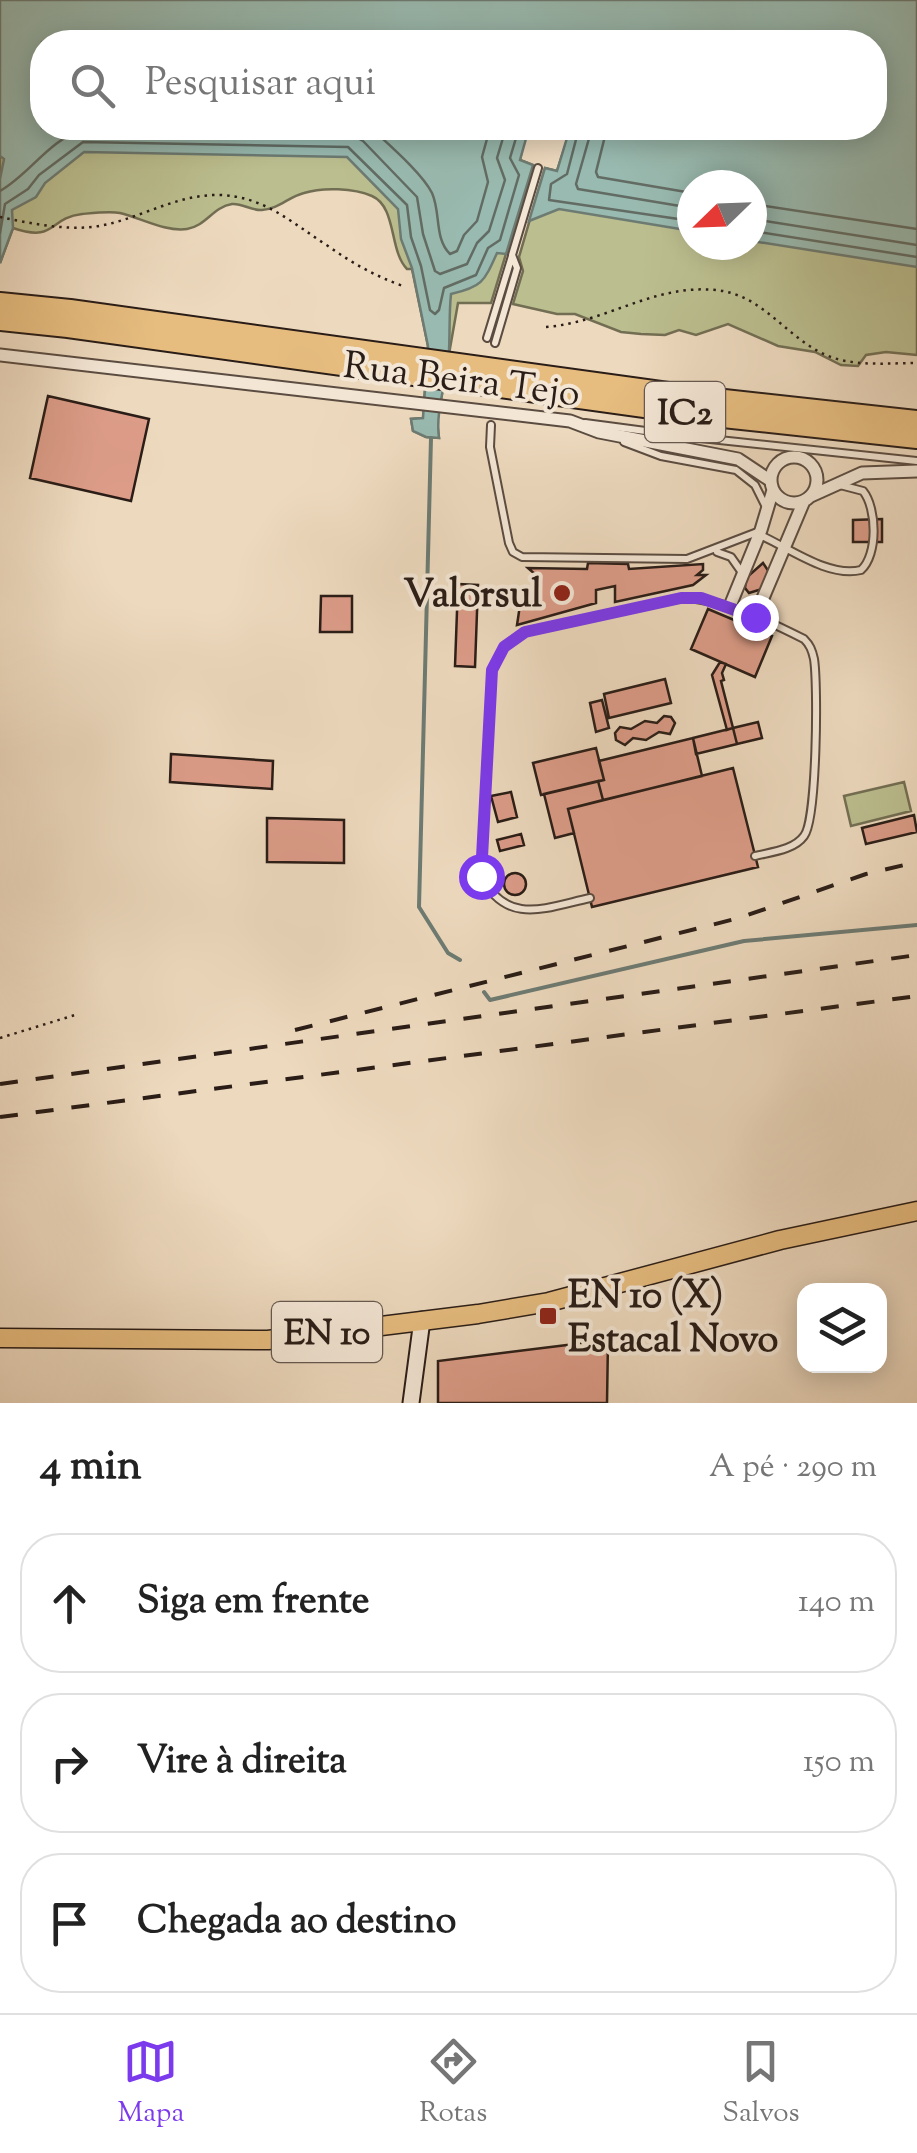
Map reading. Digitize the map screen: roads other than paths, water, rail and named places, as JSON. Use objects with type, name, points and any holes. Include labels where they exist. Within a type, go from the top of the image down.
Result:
[{"type":"highway","name":"IC2","points":[[0,303],[70,310],[416,367]]},
{"type":"highway","name":"IC2","points":[[0,320],[917,421]]},
{"type":"highway","name":"IC2","points":[[454,372],[695,414],[917,438]]},
{"type":"main road","name":"EN 10","points":[[0,1338],[268,1340],[422,1320],[549,1302],[780,1240],[917,1211]]},
{"type":"street","name":"Rua Beira Tejo","points":[[0,355],[570,420]]},
{"type":"street","points":[[570,420],[599,432],[738,459],[790,503],[862,473],[917,470]]},
{"type":"street","points":[[730,606],[768,509],[774,466],[787,457],[802,458],[814,467],[818,482],[755,617]]},
{"type":"street","points":[[411,1403],[422,1320]]},
{"type":"lane","points":[[491,341],[538,168]]},
{"type":"lane","name":"Rua Beira Tejo","points":[[570,420],[691,438],[917,460]]},
{"type":"lane","points":[[492,425],[490,447],[509,543],[522,557],[688,560],[760,533],[846,572],[861,570],[867,564],[872,545],[869,498],[857,488],[836,484]]},
{"type":"lane","points":[[599,432],[662,456],[736,470],[755,485],[768,509]]},
{"type":"lane","points":[[711,553],[725,553],[743,574]]},
{"type":"lane","points":[[590,898],[527,911],[507,906],[490,894],[481,876],[492,670],[504,647],[525,632],[681,598],[701,598],[730,606],[804,639],[810,646],[816,694],[814,806],[810,826],[794,846],[755,856]]},
{"type":"water","points":[[0,0],[917,0],[917,267],[767,243],[767,170],[677,170],[677,229],[559,209],[529,221],[545,168],[557,171],[566,140],[887,140],[887,30],[30,30],[30,140],[526,140],[520,160],[533,165],[506,254],[497,253],[476,286],[451,294],[439,438],[413,431],[411,419],[423,418],[428,346],[412,268],[401,239],[398,209],[347,157],[84,152],[45,183],[36,197],[12,210],[13,228],[0,263],[0,179],[4,159],[0,156]]},
{"type":"waterway","points":[[431,438],[419,907],[448,953],[460,960]]},
{"type":"waterway","points":[[484,992],[490,1000],[744,941],[917,925]]},
{"type":"railway","points":[[295,1030],[739,918],[866,874],[917,862]]},
{"type":"railway","points":[[0,1084],[917,955]]},
{"type":"railway","points":[[0,1117],[917,996]]},
{"type":"place","name":"Valorsul","points":[[562,593]]},
{"type":"place","name":"EN 10 (X) Estacal Novo","points":[[548,1316]]}]
